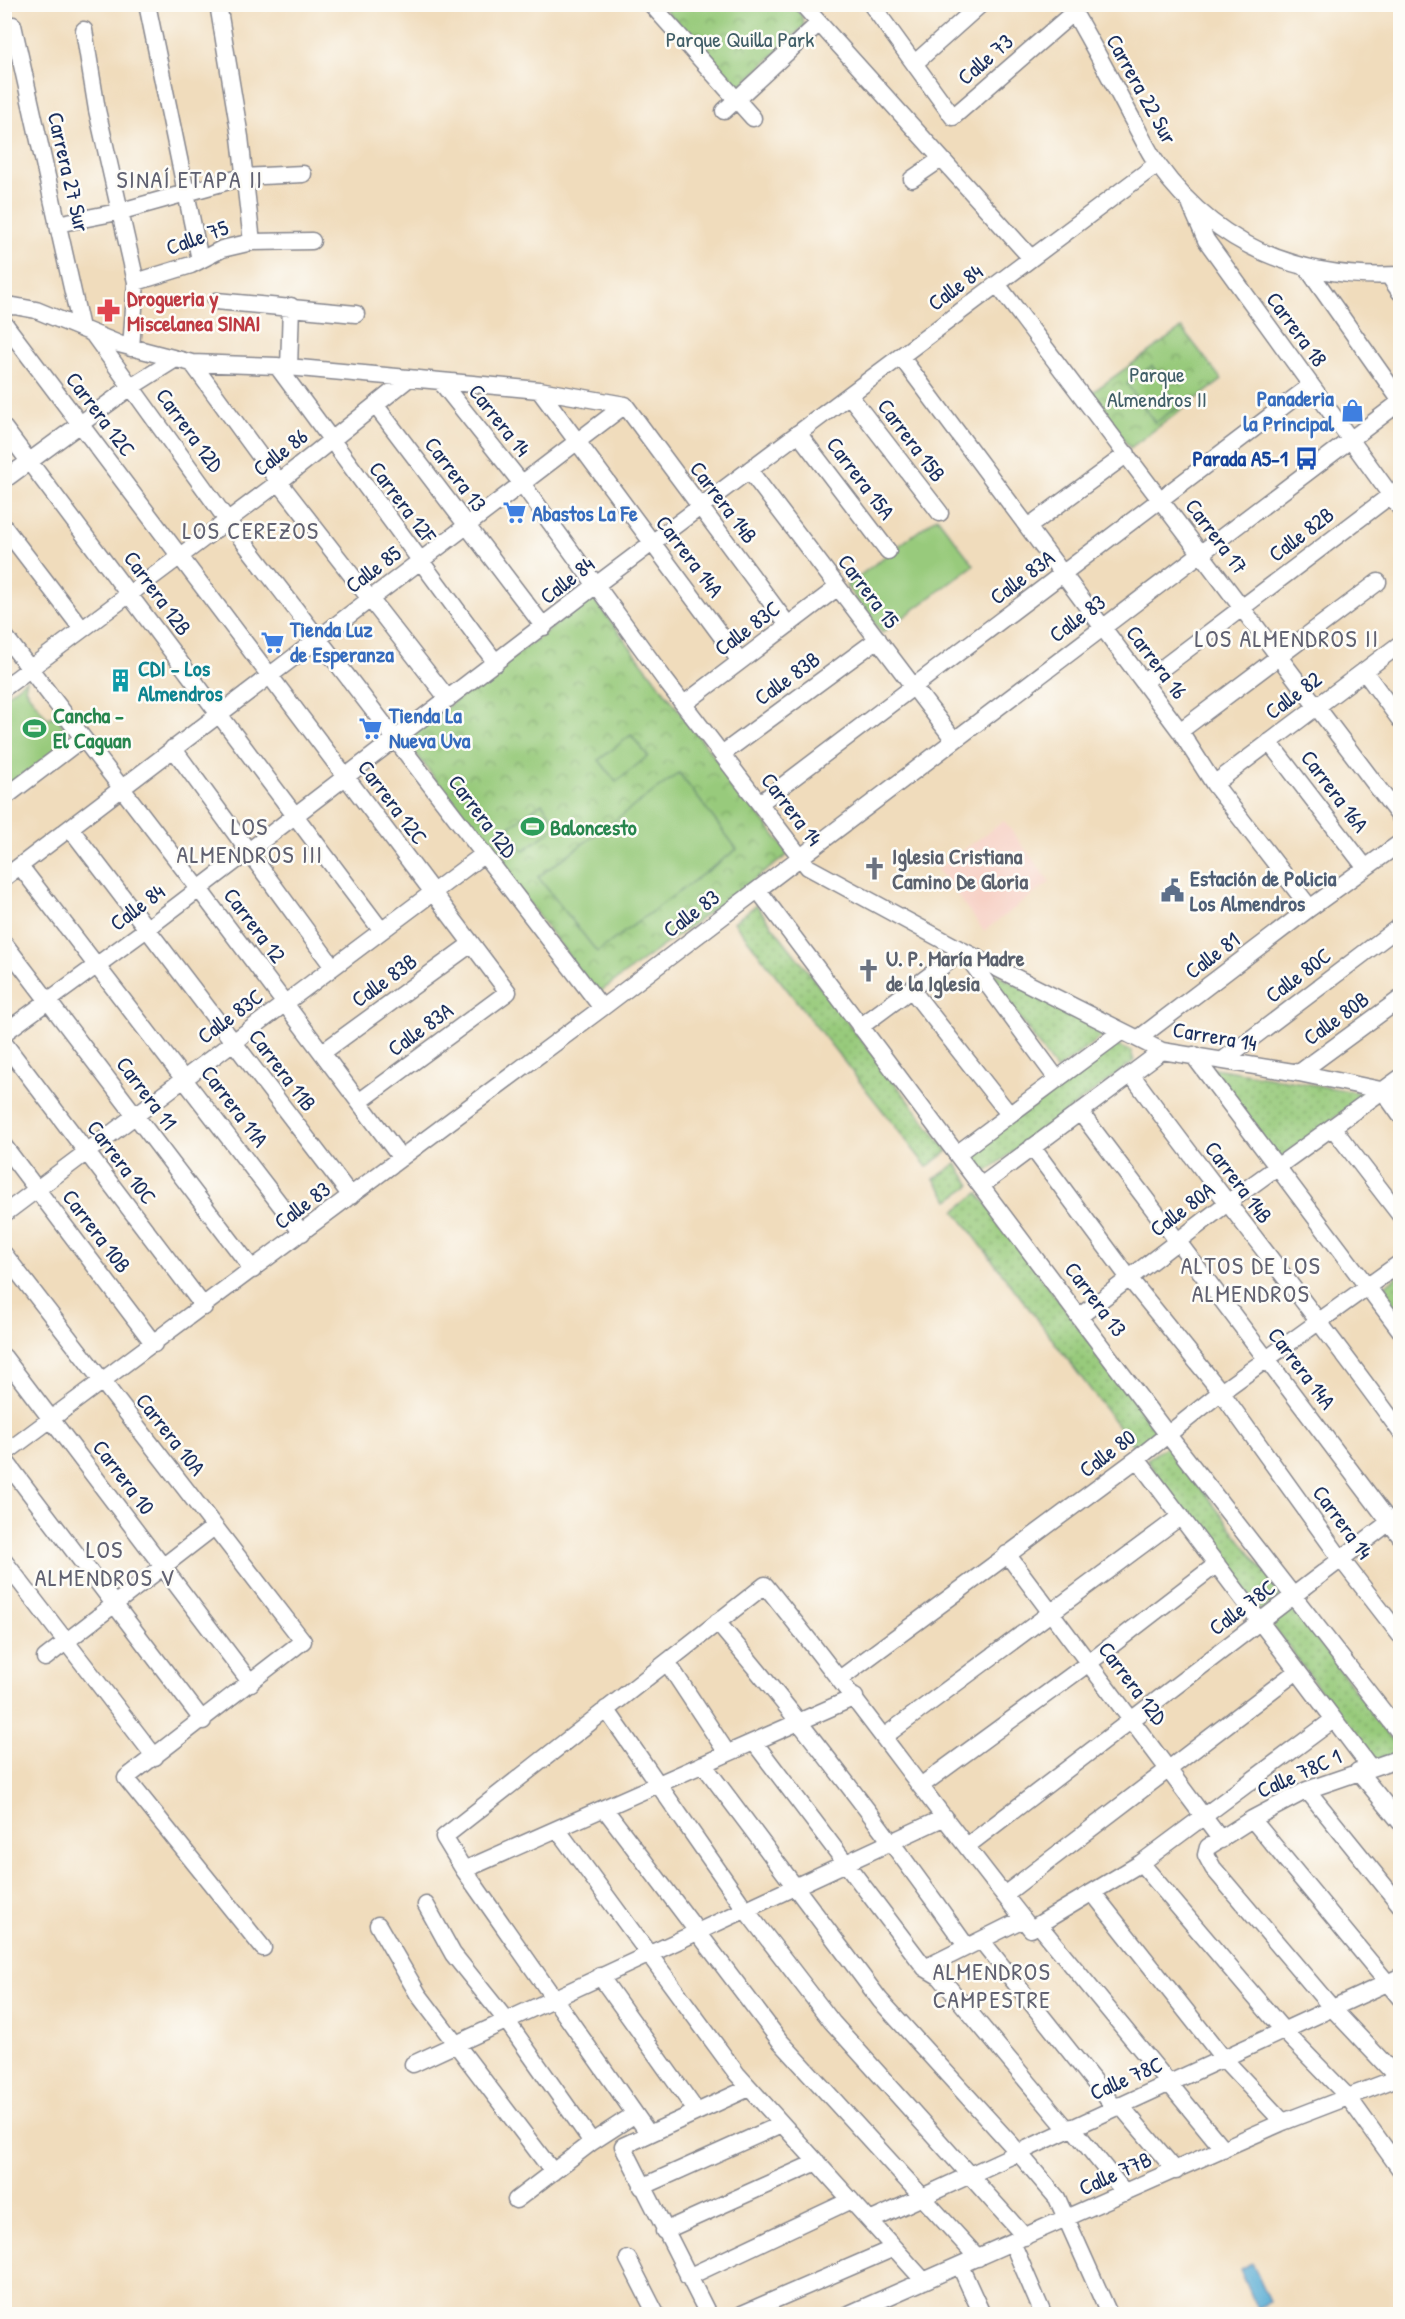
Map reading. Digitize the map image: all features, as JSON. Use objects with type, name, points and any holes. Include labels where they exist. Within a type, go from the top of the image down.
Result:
[{"type":"street","points":[[147,4],[200,260]]},
{"type":"street","points":[[218,4],[234,97],[252,242]]},
{"type":"street","points":[[651,4],[730,105],[753,118]]},
{"type":"street","points":[[802,4],[1031,258]]},
{"type":"street","points":[[875,6],[915,63],[981,4]]},
{"type":"street","name":"Calle 73","points":[[915,63],[953,117],[1072,8]]},
{"type":"street","name":"Carrera 22 Sur","points":[[1072,8],[1157,164],[1188,200]]},
{"type":"street","points":[[730,105],[819,23]]},
{"type":"street","name":"Carrera 27 Sur","points":[[13,25],[57,224],[87,331]]},
{"type":"street","points":[[84,30],[118,212],[136,282],[130,348]]},
{"type":"street","points":[[912,179],[941,159]]},
{"type":"street","name":"Calle 84","points":[[4,1033],[148,928],[596,585],[1157,164]]},
{"type":"street","points":[[57,224],[118,212],[243,177],[303,174]]},
{"type":"street","points":[[1188,200],[1217,226],[1246,246],[1274,259],[1347,275],[1395,275],[1401,292]]},
{"type":"street","name":"Carrera 18","points":[[1188,200],[1206,240],[1350,441],[1397,497]]},
{"type":"street","name":"Calle 75","points":[[136,282],[191,265],[222,249],[252,242],[312,241]]},
{"type":"street","points":[[1307,268],[1401,401]]},
{"type":"street","name":"Carrera 17","points":[[997,284],[1401,817]]},
{"type":"street","points":[[216,301],[291,306],[356,314]]},
{"type":"street","points":[[4,307],[14,306],[36,310],[130,348],[192,363],[283,367],[539,390],[625,405]]},
{"type":"street","points":[[283,367],[291,306]]},
{"type":"street","name":"Carrera 12C","points":[[4,323],[507,992]]},
{"type":"street","name":"Carrera 12D","points":[[87,331],[131,387],[227,520],[602,1008]]},
{"type":"street","name":"Carrera 16","points":[[901,357],[1180,730],[1214,784],[1310,908]]},
{"type":"street","points":[[4,480],[131,387],[174,360]]},
{"type":"street","points":[[192,363],[279,482],[448,699]]},
{"type":"street","name":"Carrera 12F","points":[[283,367],[330,441],[496,663]]},
{"type":"street","name":"Calle 86","points":[[4,688],[279,482],[408,379]]},
{"type":"street","name":"Carrera 14","points":[[441,382],[523,485],[684,704],[808,867],[963,951],[1162,1051],[1299,1073],[1401,1094]]},
{"type":"street","name":"Calle 83A","points":[[759,803],[1310,386]]},
{"type":"street","name":"Carrera 14A","points":[[539,390],[741,661]]},
{"type":"street","name":"Carrera 15B","points":[[849,394],[940,513]]},
{"type":"street","name":"Calle 83","points":[[4,1456],[801,858],[1401,401]]},
{"type":"street","name":"Calle 85","points":[[4,878],[318,637],[523,485],[625,405]]},
{"type":"street","name":"Carrera 14B","points":[[625,405],[699,508],[788,625]]},
{"type":"street","name":"Carrera 13","points":[[376,406],[544,627]]},
{"type":"street","name":"Carrera 12B","points":[[4,428],[381,930]]},
{"type":"street","name":"Carrera 15A","points":[[798,433],[888,551]]},
{"type":"street","points":[[1028,527],[1127,454]]},
{"type":"street","name":"Carrera 15","points":[[749,470],[954,740]]},
{"type":"street","name":"Calle 82B","points":[[1144,682],[1242,606],[1397,497]]},
{"type":"street","points":[[4,527],[82,629]]},
{"type":"street","points":[[1180,730],[1378,582]]},
{"type":"street","name":"Calle 83C","points":[[684,704],[838,587]]},
{"type":"street","name":"Carrera 12","points":[[4,635],[323,1052],[401,1158]]},
{"type":"street","name":"Calle 83B","points":[[722,754],[878,639]]},
{"type":"street","name":"Calle 82","points":[[1214,784],[1316,705],[1401,644]]},
{"type":"street","points":[[1364,670],[1401,720]]},
{"type":"street","points":[[4,798],[83,738]]},
{"type":"street","name":"Carrera 16A","points":[[1269,742],[1365,867]]},
{"type":"street","points":[[173,748],[333,967]]},
{"type":"street","name":"Carrera 11B","points":[[70,828],[351,1196]]},
{"type":"street","name":"Calle 81","points":[[1138,1039],[1365,867],[1401,843]]},
{"type":"street","name":"Calle 83C","points":[[4,1214],[483,854]]},
{"type":"street","name":"Carrera 11A","points":[[20,866],[302,1233]]},
{"type":"street","name":"Carrera 13","points":[[758,890],[1168,1435],[1292,1597],[1401,1733]]},
{"type":"street","name":"Calle 80C","points":[[1223,1060],[1401,926]]},
{"type":"street","name":"Carrera 11","points":[[4,943],[253,1270]]},
{"type":"street","name":"Calle 83B","points":[[323,1052],[471,944]]},
{"type":"street","points":[[860,1027],[963,951],[1057,1079]]},
{"type":"street","points":[[911,989],[1009,1114]]},
{"type":"street","name":"Calle 83A","points":[[359,1102],[507,992]]},
{"type":"street","name":"Calle 80B","points":[[1299,1073],[1401,999]]},
{"type":"street","points":[[958,1153],[1122,1031]]},
{"type":"street","name":"Carrera 10C","points":[[4,1043],[204,1307]]},
{"type":"street","points":[[982,1185],[1162,1051]]},
{"type":"street","points":[[1193,1055],[1401,1330]]},
{"type":"street","name":"Carrera 14B","points":[[1131,1074],[1226,1204],[1320,1320],[1401,1431]]},
{"type":"street","name":"Calle 80A","points":[[1080,1316],[1226,1204],[1401,1078]]},
{"type":"street","points":[[1383,1091],[1401,1115]]},
{"type":"street","name":"Carrera 14A","points":[[1080,1112],[1267,1358],[1395,1518],[1401,1536]]},
{"type":"street","points":[[1333,1128],[1401,1215]]},
{"type":"street","name":"Carrera 10B","points":[[4,1146],[154,1344]]},
{"type":"street","name":"Carrera 14","points":[[1032,1147],[1129,1278],[1221,1392],[1341,1559],[1401,1635]]},
{"type":"street","name":"Carrera 10A","points":[[4,1254],[303,1641],[251,1683]]},
{"type":"street","name":"Calle 80","points":[[841,1678],[1137,1459],[1221,1392],[1401,1263]]},
{"type":"street","name":"Carrera 10","points":[[4,1357],[251,1683]]},
{"type":"street","points":[[4,1456],[203,1721]]},
{"type":"street","points":[[1137,1459],[1261,1621],[1333,1720],[1401,1822]]},
{"type":"street","points":[[885,1736],[1053,1614],[1181,1516]]},
{"type":"street","name":"Calle 78C","points":[[967,1846],[1395,1518]]},
{"type":"street","points":[[45,1658],[214,1527]]},
{"type":"street","name":"Carrera 12D","points":[[1007,1554],[1132,1718],[1221,1840]]},
{"type":"street","points":[[4,1561],[155,1757]]},
{"type":"street","points":[[922,1785],[1090,1662],[1217,1564]]},
{"type":"street","points":[[649,2134],[464,1870],[444,1837],[765,1584],[841,1678],[1004,1895],[1031,1922],[1171,2082],[1224,2149]]},
{"type":"street","points":[[717,1622],[801,1721],[974,1944],[1176,2171]]},
{"type":"street","points":[[667,1662],[728,1753]]},
{"type":"street","points":[[1004,1895],[1297,1671]]},
{"type":"street","points":[[251,1683],[126,1778],[263,1947]]},
{"type":"street","points":[[464,1870],[855,1697]]},
{"type":"street","points":[[606,1709],[745,1909],[832,2022],[969,2175],[1018,2240],[1043,2314]]},
{"type":"street","points":[[925,1968],[974,1944],[1031,1922],[1093,1893],[1141,1863],[1333,1720]]},
{"type":"street","points":[[754,1742],[925,1968],[940,1977],[1125,2193]]},
{"type":"street","name":"Calle 78C 1","points":[[1221,1840],[1252,1819],[1307,1790],[1401,1758]]},
{"type":"street","points":[[703,1764],[880,2000],[1057,2198],[1108,2314]]},
{"type":"street","points":[[1307,1790],[1401,1905]]},
{"type":"street","points":[[604,1808],[780,2042],[978,2258]]},
{"type":"street","points":[[413,2064],[945,1816]]},
{"type":"street","points":[[1252,1819],[1394,1980],[1401,1998]]},
{"type":"street","points":[[557,1829],[647,1954],[749,2088],[924,2281]]},
{"type":"street","points":[[1221,1840],[1208,1847],[1206,1855],[1213,1868],[1332,2008],[1399,2078]]},
{"type":"street","points":[[1141,1863],[1283,2030],[1349,2098],[1401,2169]]},
{"type":"street","points":[[1093,1893],[1223,2058],[1283,2121]]},
{"type":"street","points":[[426,1905],[453,1954],[506,2020],[592,2142]]},
{"type":"street","points":[[378,1924],[418,1994],[553,2172]]},
{"type":"street","points":[[600,1976],[697,2112]]},
{"type":"street","name":"Calle 78C","points":[[870,2221],[1394,1980]]},
{"type":"street","name":"Calle 77B","points":[[849,2314],[1176,2171],[1283,2121],[1399,2078]]},
{"type":"street","points":[[708,2314],[623,2146],[749,2088]]},
{"type":"street","points":[[516,2200],[592,2142],[635,2114]]},
{"type":"street","points":[[642,2187],[782,2124]]},
{"type":"street","points":[[664,2231],[817,2162]]},
{"type":"street","points":[[688,2277],[851,2200]]},
{"type":"street","points":[[742,2314],[894,2248]]},
{"type":"street","points":[[628,2259],[656,2314]]},
{"type":"street","points":[[960,2266],[982,2314]]},
{"type":"shaded area","points":[[1004,821],[1050,882],[984,931],[937,869]]},
{"type":"green space","name":"Parque Quilla Park","points":[[661,5],[776,5],[779,8],[795,8],[802,16],[804,26],[743,84],[738,85],[729,80]]},
{"type":"green space","name":"Parque Almendros II","points":[[1182,328],[1222,380],[1130,448],[1090,394]]},
{"type":"green space","points":[[1152,366],[1180,405],[1155,423],[1127,384]]},
{"type":"green space","points":[[937,517],[974,565],[882,633],[846,586]]},
{"type":"green space","points":[[592,597],[789,854],[597,994],[405,739]]},
{"type":"green space","name":"Cancha - El Caguan","points":[[27,679],[25,689],[47,718],[56,716],[73,739],[5,791],[5,696]]},
{"type":"green space","name":"Baloncesto","points":[[631,735],[648,756],[616,782],[599,760]]},
{"type":"green space","points":[[679,773],[737,849],[597,952],[538,877]]},
{"type":"green space","name":"Baloncesto","points":[[542,803],[558,825],[523,851],[507,829]]},
{"type":"green space","points":[[756,905],[948,1151],[927,1167],[734,922]]},
{"type":"green space","points":[[985,968],[1107,1033],[1056,1070]]},
{"type":"green space","points":[[1115,1045],[1131,1051],[1134,1061],[982,1175],[968,1153]]},
{"type":"green space","points":[[1209,1067],[1367,1094],[1278,1159]]},
{"type":"green space","points":[[956,1164],[971,1185],[949,1200],[934,1179]]},
{"type":"green space","points":[[978,1193],[1159,1435],[1137,1451],[955,1211]]},
{"type":"green space","points":[[1400,1274],[1400,1318],[1380,1290]]},
{"type":"green space","points":[[1168,1445],[1283,1596],[1261,1611],[1146,1460]]},
{"type":"green space","points":[[1293,1607],[1400,1751],[1373,1762],[1270,1622]]},
{"type":"water","points":[[1252,2263],[1270,2302],[1257,2308],[1240,2269]]},
{"type":"place","name":"Drogueria y Miscelanea SINAI","points":[[109,311]]},
{"type":"place","name":"Panaderia la Principal","points":[[1352,411]]},
{"type":"place","name":"Parada A5-1","points":[[1306,458]]},
{"type":"place","name":"Abastos La Fe","points":[[514,513]]},
{"type":"place","name":"Tienda Luz de Esperanza","points":[[272,642]]},
{"type":"place","name":"CDI - Los Almendros","points":[[120,681]]},
{"type":"place","name":"Cancha - El Caguan","points":[[35,728]]},
{"type":"place","name":"Tienda La Nueva Uva","points":[[371,728]]},
{"type":"place","name":"Baloncesto","points":[[532,827]]},
{"type":"place","name":"Iglesia Cristiana Camino De Gloria","points":[[874,869]]},
{"type":"place","name":"Estación de Policia Los Almendros","points":[[1172,891]]},
{"type":"place","name":"U. P. María Madre de la Iglesia","points":[[868,971]]},
{"type":"district","name":"SINAÍ ETAPA II","points":[[190,180]]},
{"type":"district","name":"LOS CEREZOS","points":[[251,531]]},
{"type":"district","name":"LOS ALMENDROS II","points":[[1287,639]]},
{"type":"district","name":"LOS ALMENDROS III","points":[[250,841]]},
{"type":"district","name":"ALTOS DE LOS ALMENDROS","points":[[1251,1280]]},
{"type":"district","name":"LOS ALMENDROS V","points":[[105,1564]]},
{"type":"district","name":"ALMENDROS CAMPESTRE","points":[[992,1986]]}]
